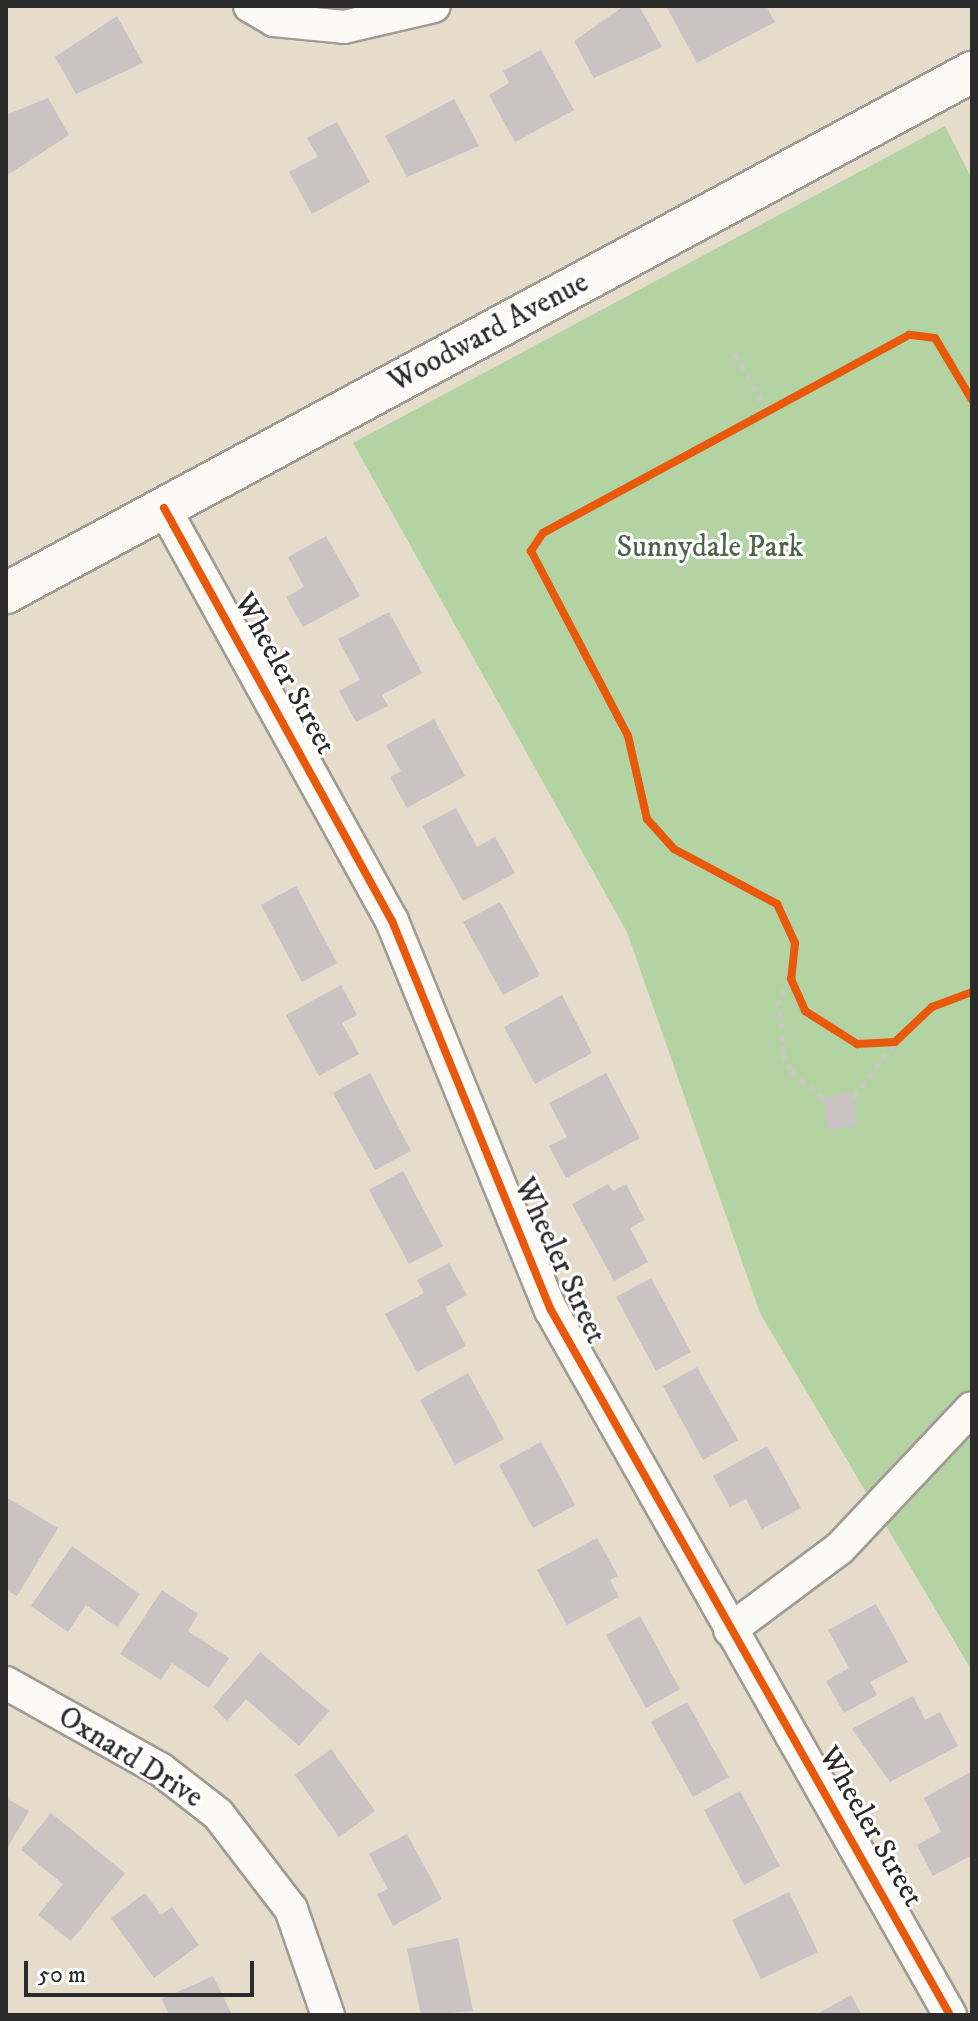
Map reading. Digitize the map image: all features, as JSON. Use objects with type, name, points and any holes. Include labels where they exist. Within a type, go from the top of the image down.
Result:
[{"type":"main road","name":"Woodward Avenue","points":[[6,593],[972,72]]},
{"type":"street","points":[[250,6],[274,20],[344,27],[434,6]]},
{"type":"street","name":"Wheeler Street","points":[[164,508],[392,921],[551,1310],[950,2015]]},
{"type":"street","points":[[730,1630],[840,1548],[972,1408]]},
{"type":"street","name":"Oxnard Drive","points":[[6,1683],[160,1769],[218,1814],[291,1909],[328,2015]]},
{"type":"path","points":[[735,354],[767,411]]},
{"type":"path","points":[[757,417],[779,405]]},
{"type":"path","points":[[793,963],[791,979],[779,999],[783,1053],[791,1071],[826,1101]]},
{"type":"path","points":[[791,979],[799,1002]]},
{"type":"path","points":[[854,1097],[895,1042],[908,1033]]},
{"type":"path","points":[[876,1044],[895,1042]]},
{"type":"green space","name":"Sunnydale Park","points":[[945,126],[972,179],[972,1671],[760,1313],[627,932],[353,443]]},
{"type":"building","points":[[624,6],[639,6],[662,47],[594,78],[574,41]]},
{"type":"building","points":[[666,6],[766,6],[775,22],[697,63]]},
{"type":"building","points":[[117,16],[143,63],[76,94],[55,57]]},
{"type":"building","points":[[541,50],[574,110],[515,142],[489,95],[509,83],[503,71]]},
{"type":"building","points":[[48,98],[69,135],[6,176],[6,115]]},
{"type":"building","points":[[454,99],[479,146],[407,177],[385,136]]},
{"type":"building","points":[[337,122],[370,182],[312,214],[289,172],[318,157],[307,138]]},
{"type":"building","points":[[326,536],[360,596],[303,627],[286,597],[304,587],[288,557]]},
{"type":"building","points":[[389,612],[422,673],[382,695],[388,706],[356,722],[339,691],[360,680],[338,639]]},
{"type":"building","points":[[434,719],[465,776],[407,808],[390,777],[401,771],[386,745]]},
{"type":"building","points":[[456,808],[477,847],[495,837],[515,873],[463,901],[422,826]]},
{"type":"building","points":[[296,886],[337,963],[302,982],[261,905]]},
{"type":"building","points":[[500,902],[540,975],[503,995],[463,922]]},
{"type":"building","points":[[341,985],[357,1015],[342,1023],[359,1054],[319,1076],[286,1015]]},
{"type":"building","points":[[562,995],[592,1053],[535,1084],[504,1027]]},
{"type":"building","points":[[370,1073],[411,1151],[375,1170],[333,1093]]},
{"type":"building","points":[[606,1073],[640,1138],[566,1178],[549,1146],[567,1137],[549,1103]]},
{"type":"building","points":[[852,1092],[858,1125],[828,1130],[823,1098]]},
{"type":"building","points":[[403,1171],[443,1246],[409,1264],[369,1190]]},
{"type":"building","points":[[608,1184],[613,1191],[626,1184],[645,1220],[630,1228],[648,1262],[614,1281],[572,1204]]},
{"type":"building","points":[[449,1263],[467,1295],[445,1307],[466,1346],[417,1372],[385,1314],[424,1293],[417,1280]]},
{"type":"building","points":[[651,1278],[691,1352],[656,1371],[616,1297]]},
{"type":"building","points":[[697,1367],[738,1440],[703,1460],[663,1386]]},
{"type":"building","points":[[468,1373],[504,1439],[455,1465],[420,1400]]},
{"type":"building","points":[[541,1442],[575,1505],[533,1528],[499,1465]]},
{"type":"building","points":[[767,1446],[801,1508],[762,1529],[746,1499],[730,1507],[713,1476]]},
{"type":"building","points":[[6,1497],[58,1528],[17,1596],[6,1590]]},
{"type":"building","points":[[597,1538],[618,1576],[610,1580],[619,1597],[567,1625],[537,1570]]},
{"type":"building","points":[[72,1546],[140,1594],[117,1627],[86,1605],[68,1632],[31,1606]]},
{"type":"building","points":[[162,1590],[198,1614],[188,1631],[229,1658],[209,1688],[172,1663],[161,1680],[120,1654]]},
{"type":"building","points":[[876,1604],[908,1662],[870,1682],[877,1695],[844,1713],[826,1681],[849,1668],[828,1630]]},
{"type":"building","points":[[640,1616],[680,1689],[646,1708],[606,1635]]},
{"type":"building","points":[[260,1652],[329,1711],[299,1746],[246,1699],[227,1721],[213,1707]]},
{"type":"building","points":[[913,1696],[925,1720],[940,1712],[958,1746],[890,1782],[852,1729]]},
{"type":"building","points":[[687,1702],[729,1777],[693,1797],[651,1722]]},
{"type":"building","points":[[331,1749],[375,1811],[339,1837],[295,1775]]},
{"type":"building","points":[[972,1771],[972,1855],[933,1876],[917,1845],[941,1832],[924,1798]]},
{"type":"building","points":[[740,1791],[780,1866],[744,1885],[704,1810]]},
{"type":"building","points":[[6,1798],[29,1811],[6,1850]]},
{"type":"building","points":[[51,1813],[125,1873],[71,1941],[38,1915],[63,1884],[21,1850]]},
{"type":"building","points":[[407,1834],[442,1899],[393,1926],[377,1894],[388,1889],[369,1854]]},
{"type":"building","points":[[789,1892],[818,1952],[761,1979],[732,1920]]},
{"type":"building","points":[[145,1893],[161,1915],[172,1907],[199,1945],[154,1978],[111,1918]]},
{"type":"building","points":[[458,1938],[473,2011],[421,2015],[407,1949]]},
{"type":"building","points":[[213,1976],[232,2015],[169,2015],[162,1999]]},
{"type":"building","points":[[851,1995],[862,2015],[819,2013]]},
{"type":"cycle path","points":[[972,400],[935,338],[909,335],[543,533],[531,551],[628,736],[647,819],[674,849],[777,904],[795,943],[791,979],[805,1011],[857,1044],[895,1042],[932,1007],[972,992]]},
{"type":"cycle path","points":[[164,508],[392,921],[551,1310],[950,2015]]}]
